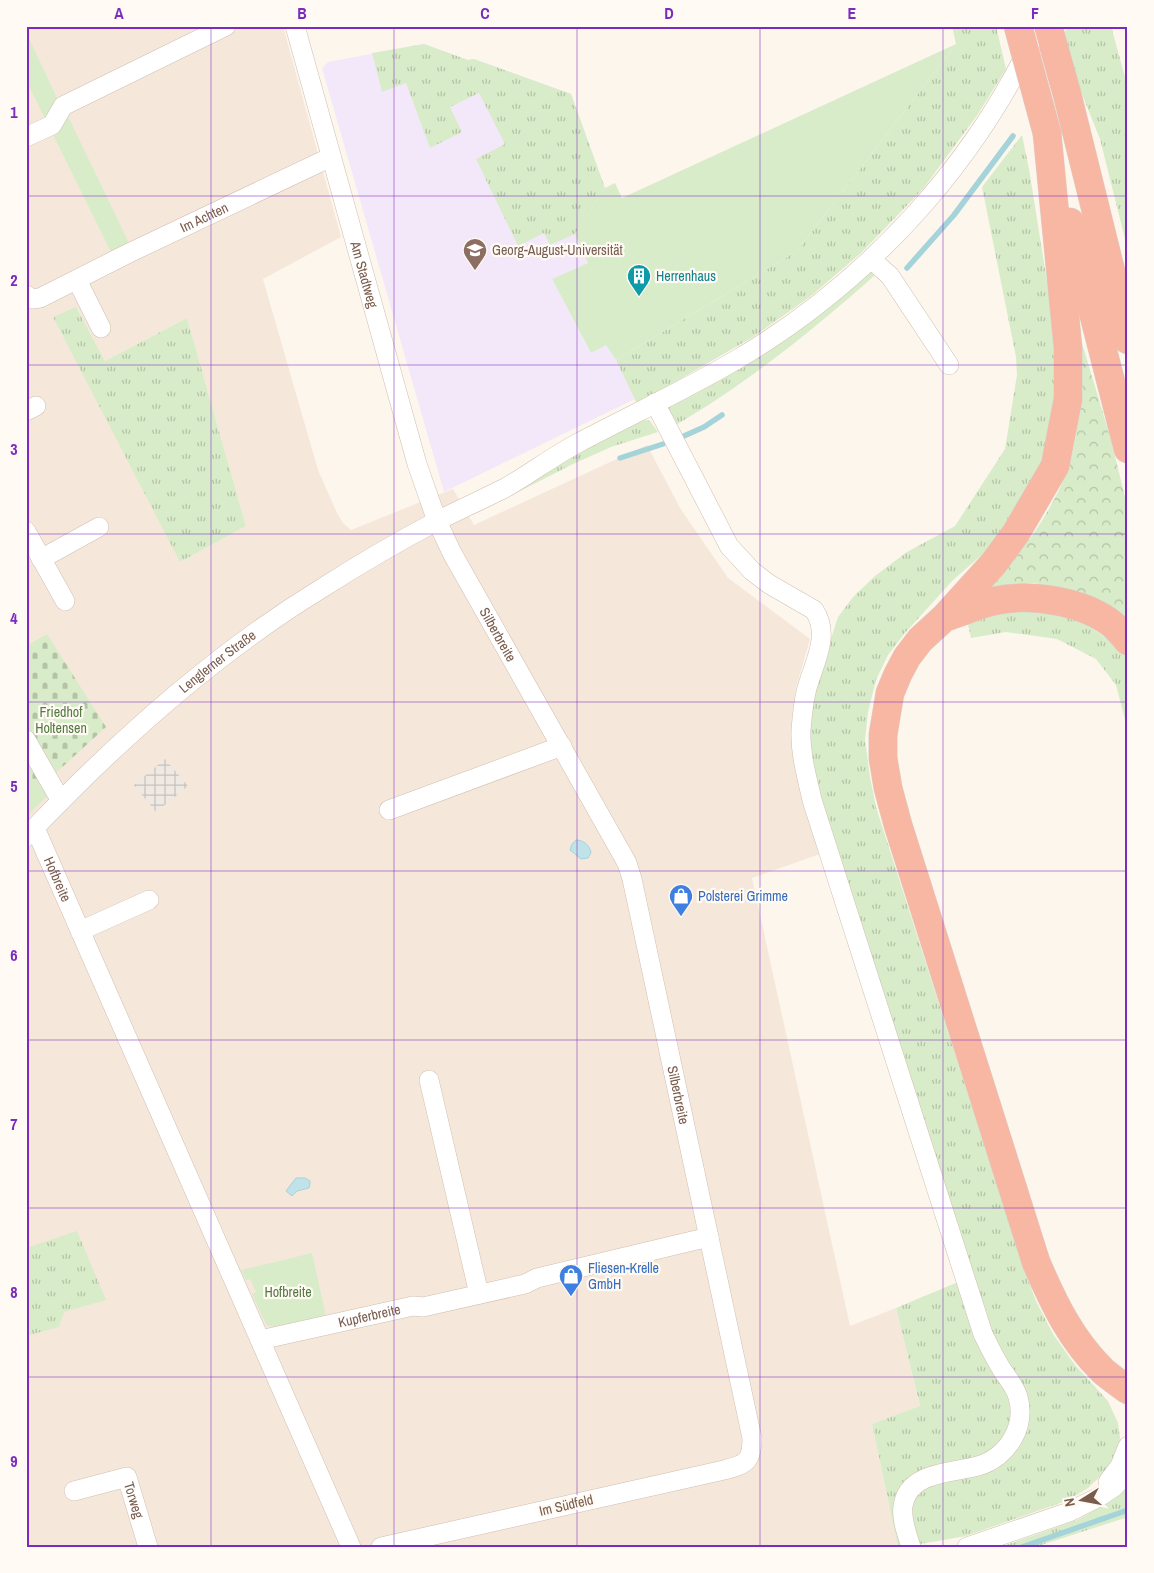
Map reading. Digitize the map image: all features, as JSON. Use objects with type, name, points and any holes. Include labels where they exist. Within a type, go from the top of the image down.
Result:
[{"type":"highway","points":[[1018,26],[1128,449]]},
{"type":"highway","points":[[1048,26],[1067,94],[1128,340]]},
{"type":"highway","points":[[1047,133],[1068,348],[1068,399],[1055,466],[1016,533],[994,563],[945,617],[926,634],[907,657],[890,693],[883,735],[883,758],[888,788],[910,863],[1036,1262],[1053,1300],[1070,1330],[1104,1371],[1128,1390]]},
{"type":"highway","points":[[945,617],[995,601],[1025,598],[1055,600],[1082,608],[1111,624],[1128,641]]},
{"type":"street","points":[[26,138],[52,125],[63,106],[226,26]]},
{"type":"street","name":"Am Stadtweg","points":[[295,26],[417,464],[437,522]]},
{"type":"street","name":"Lenglerner Straße","points":[[30,832],[127,736],[181,690],[256,632],[319,590],[437,522],[507,486],[574,445],[737,360],[819,303],[871,259],[922,206],[963,154],[999,100],[1039,26]]},
{"type":"street","name":"Im Achten","points":[[26,295],[32,299],[40,298],[332,157]]},
{"type":"street","points":[[871,259],[890,276],[949,365]]},
{"type":"street","points":[[77,280],[102,328]]},
{"type":"street","points":[[655,403],[729,546],[752,571],[769,584],[814,610],[819,617],[822,634],[821,645],[806,691],[801,732],[801,749],[812,800],[984,1334],[992,1353],[1014,1388],[1018,1398],[1019,1422],[1009,1445],[993,1460],[980,1466],[924,1478],[914,1485],[907,1494],[903,1506],[911,1547]]},
{"type":"street","name":"Silberbreite","points":[[437,522],[452,553],[627,863],[752,1438],[752,1453],[749,1459]]},
{"type":"street","points":[[41,559],[99,527]]},
{"type":"street","points":[[26,531],[64,601]]},
{"type":"street","points":[[26,740],[61,801]]},
{"type":"street","points":[[389,810],[562,746]]},
{"type":"street","name":"Hofbreite","points":[[30,832],[80,931],[351,1547]]},
{"type":"street","points":[[80,931],[149,900]]},
{"type":"street","points":[[429,1080],[479,1294]]},
{"type":"street","name":"Kupferbreite","points":[[260,1340],[413,1306],[423,1307],[525,1284],[537,1278],[709,1237]]},
{"type":"street","points":[[1083,1504],[1109,1480],[1120,1466],[1128,1446]]},
{"type":"street","name":"Im Südfeld","points":[[381,1547],[724,1470],[742,1465],[749,1459]]},
{"type":"street","points":[[967,1547],[1069,1512],[1114,1487],[1128,1472]]},
{"type":"street","name":"Torweg","points":[[74,1490],[127,1477],[148,1547]]},
{"type":"shaded area","points":[[26,26],[283,26],[341,237],[263,279],[318,470],[343,523],[351,530],[453,489],[474,525],[647,445],[680,508],[728,578],[810,639],[796,688],[792,723],[792,750],[798,780],[820,854],[752,878],[850,1326],[896,1308],[920,1407],[872,1424],[898,1547],[26,1547]],"holes":[[[76,307],[105,361],[187,318],[246,526],[180,562]]]},
{"type":"shaded area","name":"Georg-August-Universität","points":[[424,44],[468,60],[474,59],[571,94],[605,188],[575,234],[588,263],[552,279],[591,353],[606,345],[616,360],[635,399],[444,492],[322,68],[328,62]]},
{"type":"shaded area","points":[[165,759],[188,786],[156,812],[134,785]]},
{"type":"green space","points":[[952,26],[996,26],[1006,69],[978,114],[923,189],[861,253],[811,296],[753,337],[637,404],[616,360],[797,251],[956,44]]},
{"type":"green space","points":[[1067,26],[1111,26],[1128,88],[1128,251],[1100,139],[1075,77],[1065,32]]},
{"type":"green space","points":[[26,32],[130,245],[112,254],[26,80]]},
{"type":"green space","points":[[424,44],[468,60],[474,59],[571,94],[605,188],[575,234],[550,245],[544,233],[518,246],[476,159],[505,144],[479,93],[450,107],[462,132],[430,148],[406,83],[382,92],[372,53]]},
{"type":"green space","points":[[956,44],[797,251],[616,360],[606,345],[591,353],[552,279],[588,263],[575,234],[605,188],[615,183],[622,198]]},
{"type":"green space","points":[[1022,135],[1056,338],[1055,404],[1040,472],[1005,530],[984,553],[953,580],[905,633],[888,655],[876,680],[868,712],[865,740],[876,807],[1022,1263],[1036,1301],[1053,1334],[1075,1365],[1108,1401],[1118,1423],[1120,1438],[1117,1456],[1106,1471],[1088,1488],[1069,1500],[966,1536],[920,1544],[915,1536],[910,1509],[913,1498],[922,1488],[991,1470],[1004,1463],[1015,1453],[1025,1431],[817,798],[809,760],[812,697],[838,617],[853,597],[875,576],[907,552],[955,526],[1005,449],[1017,375],[1016,357],[982,187]]},
{"type":"green space","points":[[870,270],[874,276],[802,337],[752,375],[674,426],[667,406]]},
{"type":"green space","points":[[76,307],[105,361],[187,318],[246,526],[180,562],[53,317]]},
{"type":"green space","points":[[1082,343],[1111,440],[1128,509],[1128,622],[1077,593],[1053,586],[1033,583],[1004,586],[974,598],[1013,558],[1034,533],[1062,483],[1069,465],[1076,435],[1080,404]]},
{"type":"green space","points":[[642,419],[650,421],[658,432],[611,447],[573,464],[473,515],[472,513]]},
{"type":"green space","points":[[1021,609],[1068,616],[1076,619],[1099,633],[1126,656],[1128,659],[1128,731],[1116,685],[1096,659],[1057,639],[1006,632],[971,638],[968,624]]},
{"type":"green space","name":"Friedhof Holtensen","points":[[47,634],[106,727],[47,781],[26,792],[26,646]]},
{"type":"green space","points":[[47,781],[53,790],[26,817],[26,792]]},
{"type":"green space","points":[[77,1231],[106,1300],[64,1312],[59,1327],[26,1336],[26,1248]]},
{"type":"green space","name":"Hofbreite","points":[[312,1253],[326,1316],[275,1327],[269,1326],[266,1324],[252,1294],[256,1292],[250,1279],[246,1280],[241,1270]]},
{"type":"green space","points":[[958,1282],[1005,1386],[1010,1407],[1009,1426],[1006,1435],[1000,1443],[982,1455],[932,1466],[914,1474],[900,1547],[898,1547],[872,1424],[920,1406],[896,1308]]},
{"type":"green space","points":[[1128,1485],[1128,1517],[1035,1547],[1000,1547],[1077,1520],[1103,1506]]},
{"type":"water","points":[[576,840],[588,845],[591,853],[588,858],[581,859],[570,850]]},
{"type":"water","points":[[296,1178],[305,1178],[310,1181],[310,1184],[309,1188],[297,1191],[292,1196],[286,1191]]},
{"type":"waterway","points":[[907,268],[954,215],[1013,136]]},
{"type":"waterway","points":[[684,436],[704,427],[722,415]]},
{"type":"waterway","points":[[620,458],[663,444]]},
{"type":"waterway","points":[[1022,1547],[1128,1510]]},
{"type":"place","name":"Georg-August-Universität","points":[[475,271]]},
{"type":"place","name":"Herrenhaus","points":[[639,297]]},
{"type":"place","name":"Polsterei Grimme","points":[[681,917]]},
{"type":"place","name":"Fliesen-Krelle GmbH","points":[[571,1297]]}]
